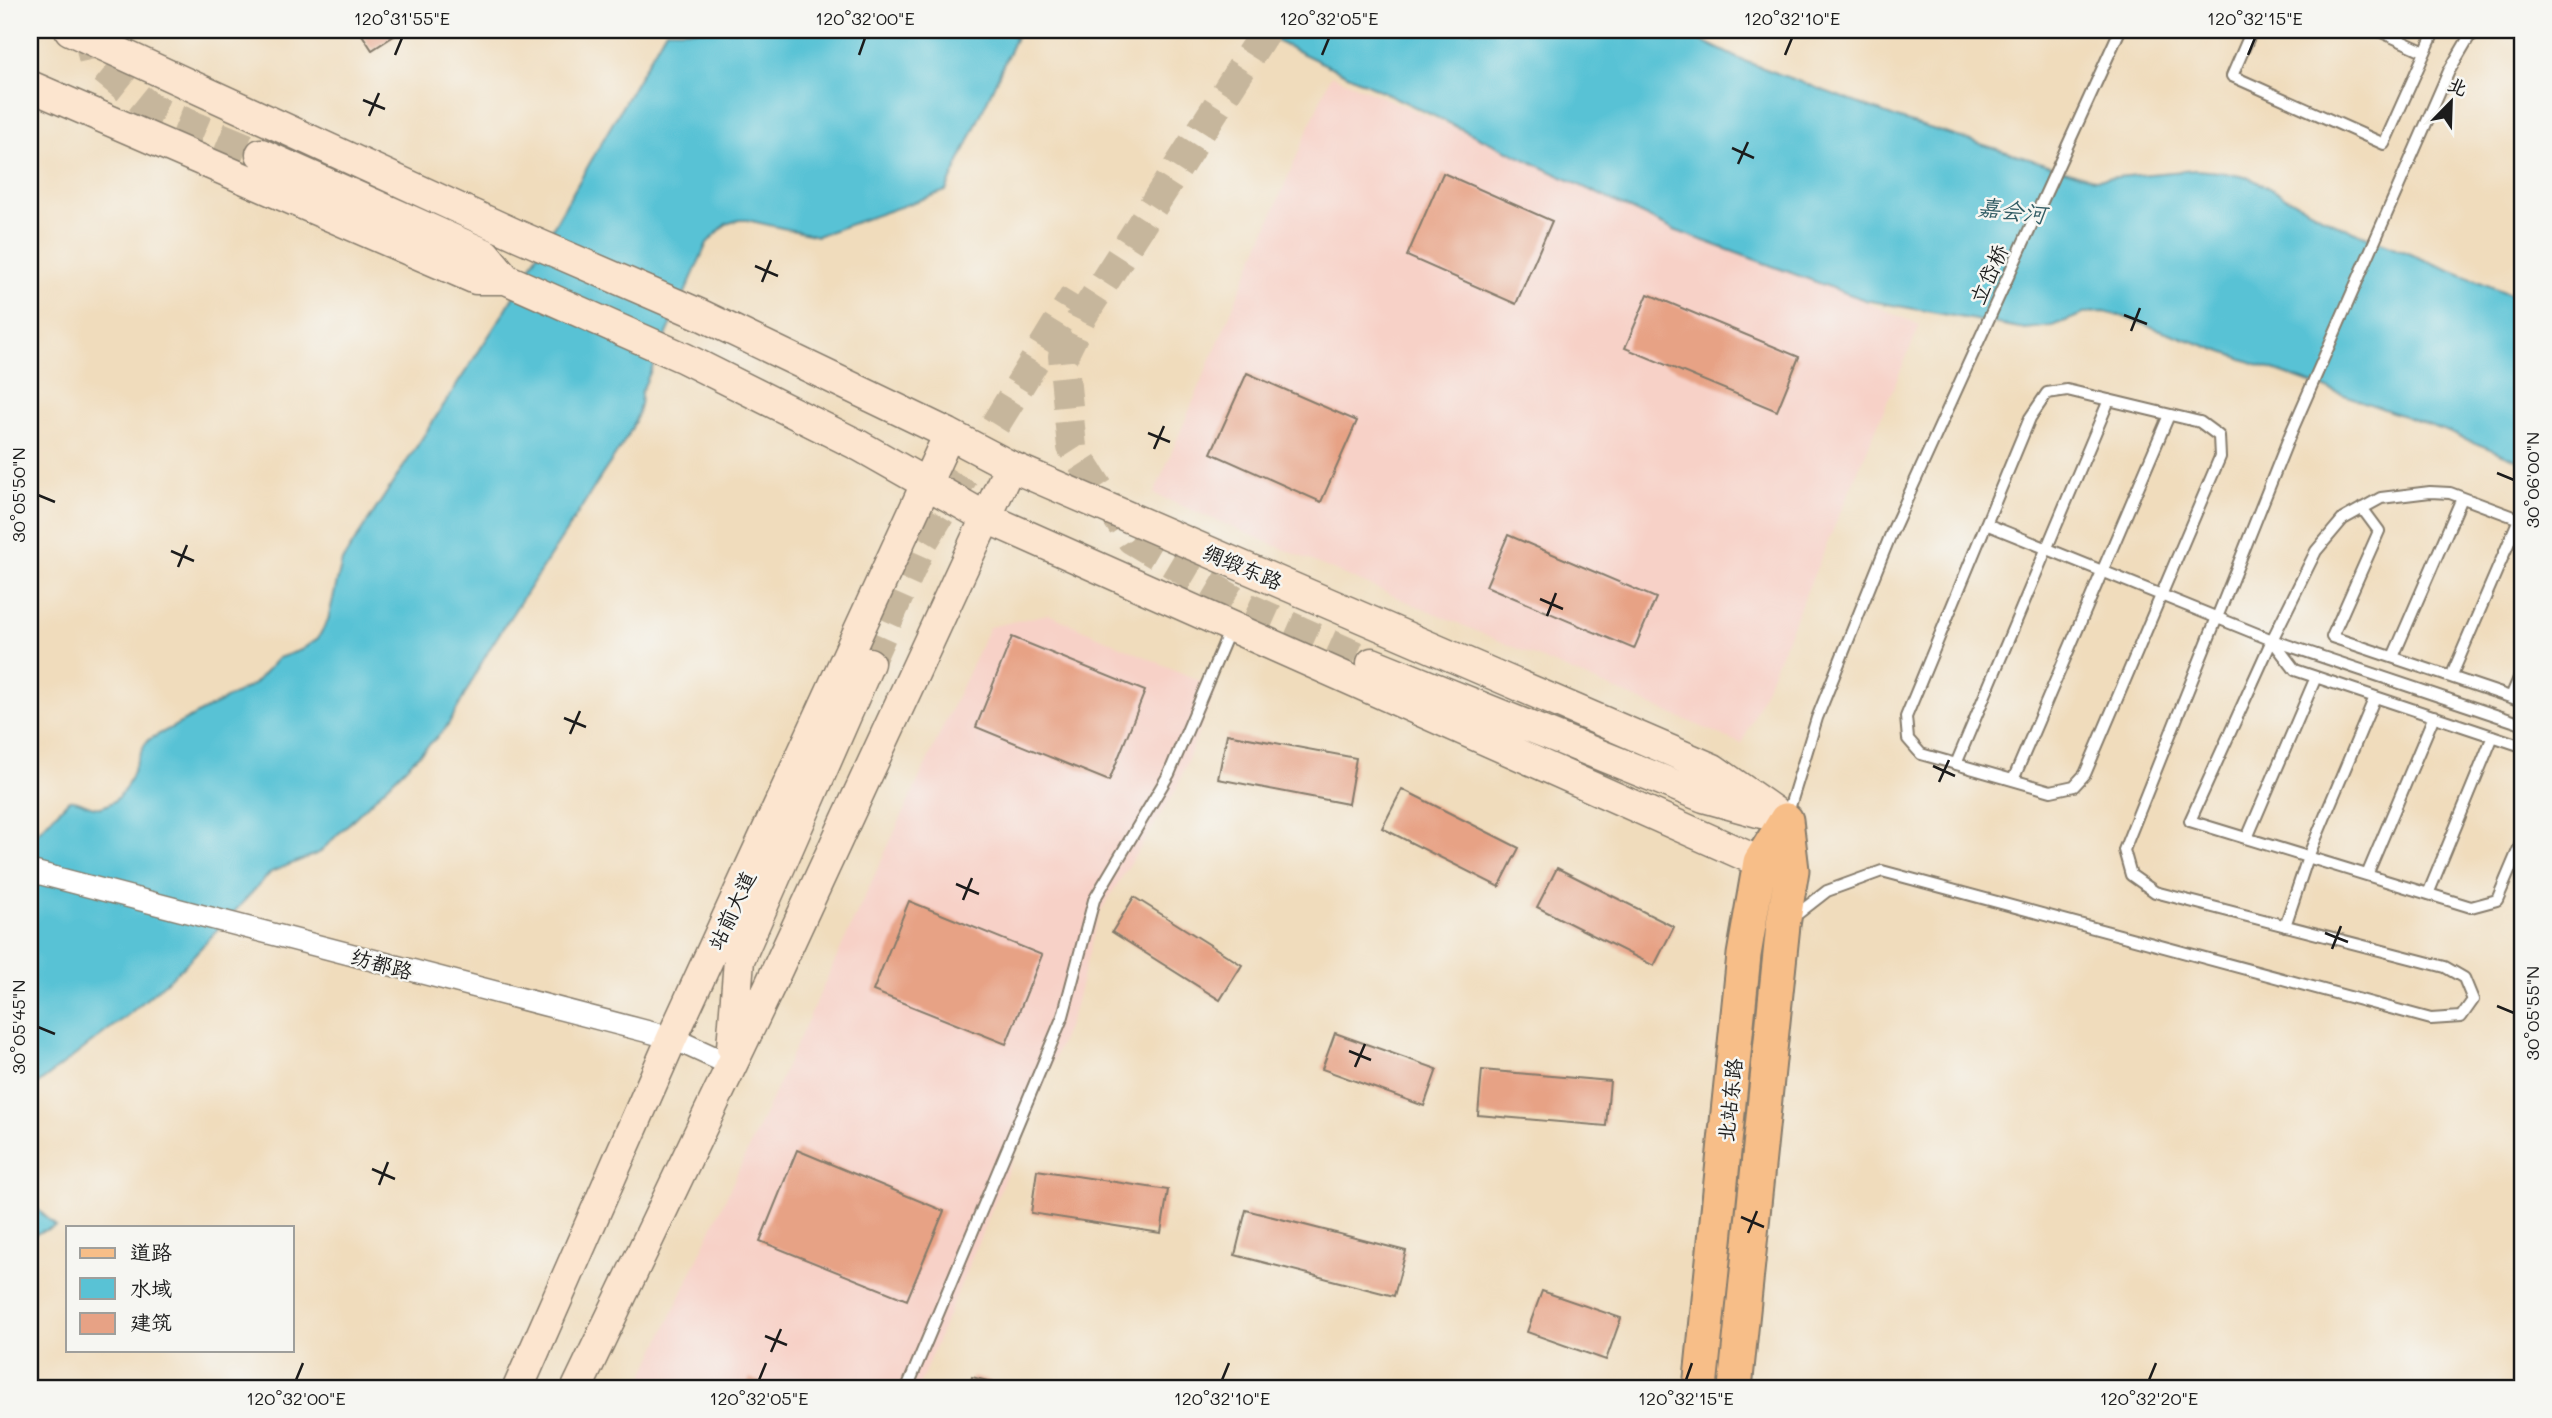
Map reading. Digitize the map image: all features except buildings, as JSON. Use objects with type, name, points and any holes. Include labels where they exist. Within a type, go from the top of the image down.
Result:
[{"type":"main road","name":"绸缎东路","points":[[70,30],[519,236],[699,314],[949,433],[1010,466],[1713,769],[1786,820]]},
{"type":"main road","points":[[30,86],[476,279],[506,279],[684,358],[860,446],[987,518],[1760,862]]},
{"type":"main road","points":[[261,154],[485,254],[506,279]]},
{"type":"main road","name":"站前大道","points":[[518,1388],[672,1038],[949,433]]},
{"type":"main road","points":[[577,1388],[1010,466]]},
{"type":"main road","points":[[731,1065],[739,960],[869,663]]},
{"type":"main road","points":[[1372,663],[1704,797],[1786,820]]},
{"type":"main road","name":"北站东路","points":[[1700,1388],[1744,955],[1760,862],[1786,820]]},
{"type":"main road","name":"北站东路","points":[[1735,1388],[1783,925],[1792,870],[1786,820]]},
{"type":"street","name":"纺都路","points":[[30,871],[672,1038],[731,1065]]},
{"type":"lane","name":"立岱桥","points":[[1891,534],[2120,30]]},
{"type":"lane","points":[[2252,30],[2232,76],[2384,144],[2435,30]]},
{"type":"lane","points":[[2377,30],[2425,52]]},
{"type":"lane","points":[[1783,925],[1827,891],[1882,871],[2431,1019],[2461,1017],[2473,1000],[2464,978],[2445,967],[2155,892],[2131,875],[2124,850],[2290,435],[2449,71],[2469,37],[2480,30]]},
{"type":"lane","points":[[2067,390],[2169,415],[2200,422],[2219,436],[2220,457],[2085,774],[2074,786],[2051,791],[1921,754],[1908,739],[1906,717],[2030,418],[2047,393],[2067,390]]},
{"type":"lane","points":[[1956,764],[2109,400]]},
{"type":"lane","points":[[2013,780],[2169,415]]},
{"type":"lane","points":[[2451,677],[2521,519],[2450,493],[2430,492],[2381,498],[2343,519],[2316,551],[2272,640],[2190,821],[2471,907],[2497,900],[2522,841]]},
{"type":"lane","points":[[2393,657],[2462,498]]},
{"type":"lane","points":[[2362,508],[2379,531],[2332,637],[2517,699],[2522,671]]},
{"type":"lane","points":[[1986,524],[2272,640],[2522,724]]},
{"type":"lane","name":"北站东路","points":[[1786,820],[1817,718],[1891,534]]},
{"type":"lane","points":[[907,1388],[1063,1016],[1094,900],[1169,774],[1231,626]]},
{"type":"lane","points":[[2272,640],[2295,670],[2522,746]]},
{"type":"lane","points":[[2247,838],[2316,677]]},
{"type":"lane","points":[[2285,926],[2308,857],[2375,697]]},
{"type":"lane","points":[[2367,875],[2434,716]]},
{"type":"lane","points":[[2428,894],[2494,736]]},
{"type":"shaded area","points":[[1331,75],[1920,325],[1742,744],[1154,494]]},
{"type":"shaded area","points":[[1048,614],[1216,688],[1176,790],[1099,914],[1073,1013],[918,1388],[638,1388],[989,627]]},
{"type":"water","points":[[666,30],[1003,30],[1016,37],[946,191],[817,236],[739,220],[726,224],[707,243],[641,393],[632,427],[492,645],[445,729],[319,853],[271,872],[182,968],[129,1014],[30,1090],[30,840],[69,800],[97,807],[112,803],[125,788],[148,740],[254,684],[278,658],[301,650],[318,638],[328,620],[342,561],[505,311]]},
{"type":"water","name":"嘉会河","points":[[1253,30],[1680,30],[1739,59],[1900,119],[2094,179],[2195,170],[2250,178],[2338,225],[2522,299],[2522,462],[2446,431],[2121,316],[2104,312],[2086,313],[2053,326],[2025,329],[1865,300],[1674,230]]},
{"type":"water","points":[[35,1207],[56,1226],[30,1236],[30,1208]]},
{"type":"tunnel","points":[[87,30],[94,62],[151,108],[261,154]]},
{"type":"tunnel","points":[[1266,30],[1083,315],[1063,356],[1072,447],[1131,539],[1244,606],[1372,663]]},
{"type":"tunnel","points":[[869,663],[923,542],[1075,295]]}]
